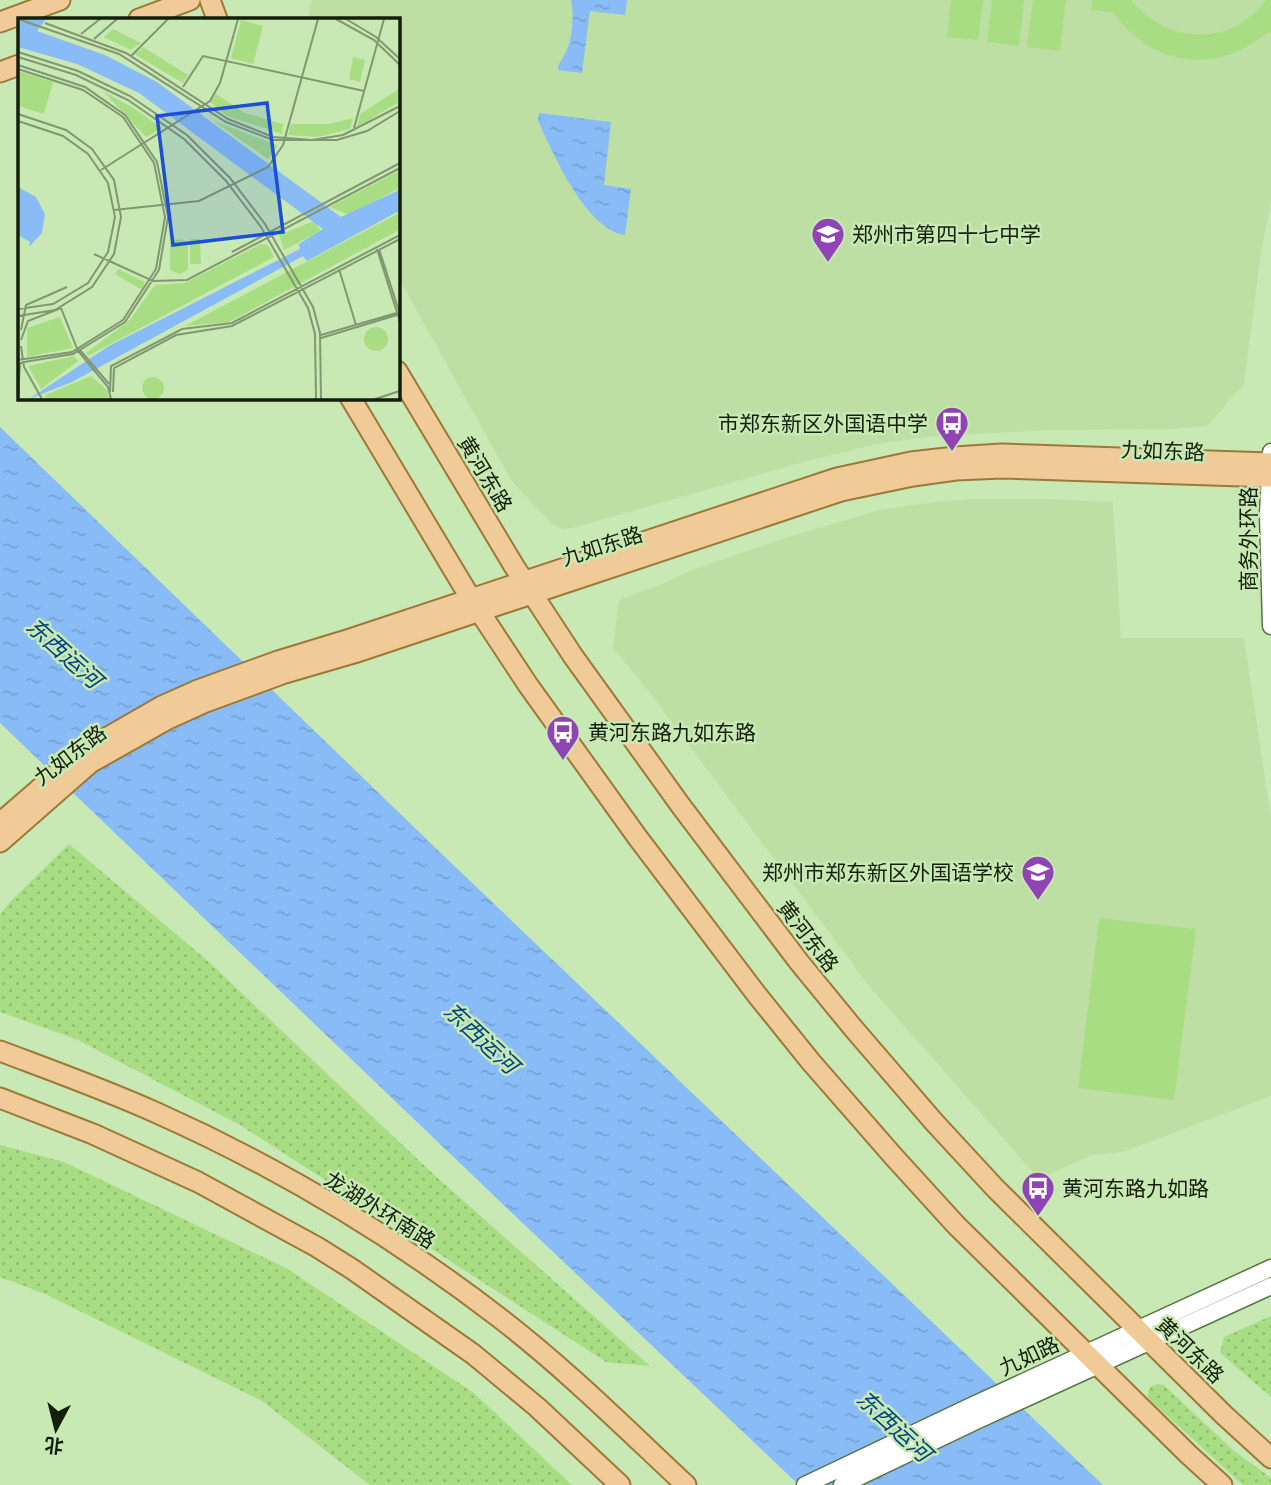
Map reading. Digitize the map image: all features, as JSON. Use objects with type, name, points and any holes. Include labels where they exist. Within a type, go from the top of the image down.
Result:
[{"type":"main road","points":[[0,22],[60,0]]},
{"type":"main road","points":[[150,13],[190,0]]},
{"type":"main road","points":[[210,0],[217,18]]},
{"type":"main road","points":[[0,72],[18,65]]},
{"type":"main road","name":"黄河东路","points":[[399,374],[528,588],[607,705],[799,962],[934,1122],[995,1188],[1143,1336],[1271,1458]]},
{"type":"main road","points":[[351,399],[475,605],[556,726],[757,995],[811,1062],[956,1225],[1091,1360],[1222,1485]]},
{"type":"main road","name":"九如东路","points":[[0,823],[90,763],[156,725],[350,639],[475,605],[841,491],[956,470],[1271,470]]},
{"type":"main road","name":"九如东路","points":[[0,842],[33,803]]},
{"type":"main road","name":"龙湖外环南路","points":[[0,1051],[110,1093],[182,1125],[264,1167],[376,1231],[510,1326],[567,1374],[686,1485]]},
{"type":"main road","points":[[0,1098],[105,1139],[198,1182],[317,1247],[473,1354],[537,1407],[620,1485]]},
{"type":"street","name":"商务外环路","points":[[1271,452],[1268,550],[1271,626]]},
{"type":"street","name":"九如路","points":[[842,1485],[1040,1392],[1091,1360],[1143,1336],[1271,1268]]},
{"type":"street","name":"九如路","points":[[1143,1336],[1271,1286]]},
{"type":"street","name":"九如路","points":[[805,1485],[1027,1380],[1091,1360]]},
{"type":"shaded area","name":"郑州市第四十七中学","points":[[312,0],[1271,0],[1271,202],[1261,252],[1244,384],[1207,426],[1174,429],[1048,430],[926,437],[878,444],[562,529],[550,522],[511,480],[399,279],[399,18],[307,18]]},
{"type":"shaded area","points":[[951,0],[983,0],[978,40],[947,37]]},
{"type":"shaded area","points":[[992,0],[1024,0],[1019,46],[987,42]]},
{"type":"shaded area","points":[[1033,0],[1066,0],[1060,51],[1027,47]]},
{"type":"shaded area","points":[[1092,0],[1131,0],[1145,15],[1162,25],[1180,32],[1198,34],[1217,33],[1235,26],[1252,16],[1266,0],[1271,0],[1271,33],[1227,55],[1206,60],[1186,59],[1147,45],[1129,31],[1113,13],[1091,10]]},
{"type":"shaded area","name":"郑州市郑东新区外国语学校","points":[[970,499],[1113,502],[1121,638],[1244,638],[1271,818],[1271,1096],[1123,1152],[1091,1155],[1039,1179],[869,986],[647,689],[613,648],[619,600],[741,553],[880,510]]},
{"type":"shaded area","points":[[69,844],[209,962],[431,1172],[650,1366],[606,1362],[240,1125],[78,1040],[0,1012],[0,914]]},
{"type":"shaded area","points":[[1099,918],[1196,929],[1174,1100],[1078,1088]]},
{"type":"shaded area","points":[[0,1145],[64,1162],[286,1268],[474,1393],[572,1485],[370,1485],[262,1401],[45,1294],[0,1277]]},
{"type":"shaded area","points":[[1271,1316],[1271,1397],[1220,1353],[1224,1337]]},
{"type":"shaded area","points":[[1164,1385],[1234,1451],[1271,1478],[1271,1485],[1243,1485],[1148,1398],[1151,1386]]},
{"type":"water","points":[[571,0],[627,0],[625,15],[590,11],[582,73],[558,70],[571,35]]},
{"type":"water","points":[[539,113],[611,122],[604,185],[631,189],[625,235],[611,230],[597,219],[572,188],[538,120]]},
{"type":"water","name":"东西运河","points":[[0,427],[445,857],[1103,1485],[799,1485],[0,723]]},
{"type":"place","name":"郑州市第四十七中学","points":[[828,264]]},
{"type":"place","name":"市郑东新区外国语中学","points":[[952,453]]},
{"type":"place","name":"黄河东路九如东路","points":[[563,762]]},
{"type":"place","name":"郑州市郑东新区外国语学校","points":[[1038,902]]},
{"type":"place","name":"黄河东路九如路","points":[[1038,1218]]}]
